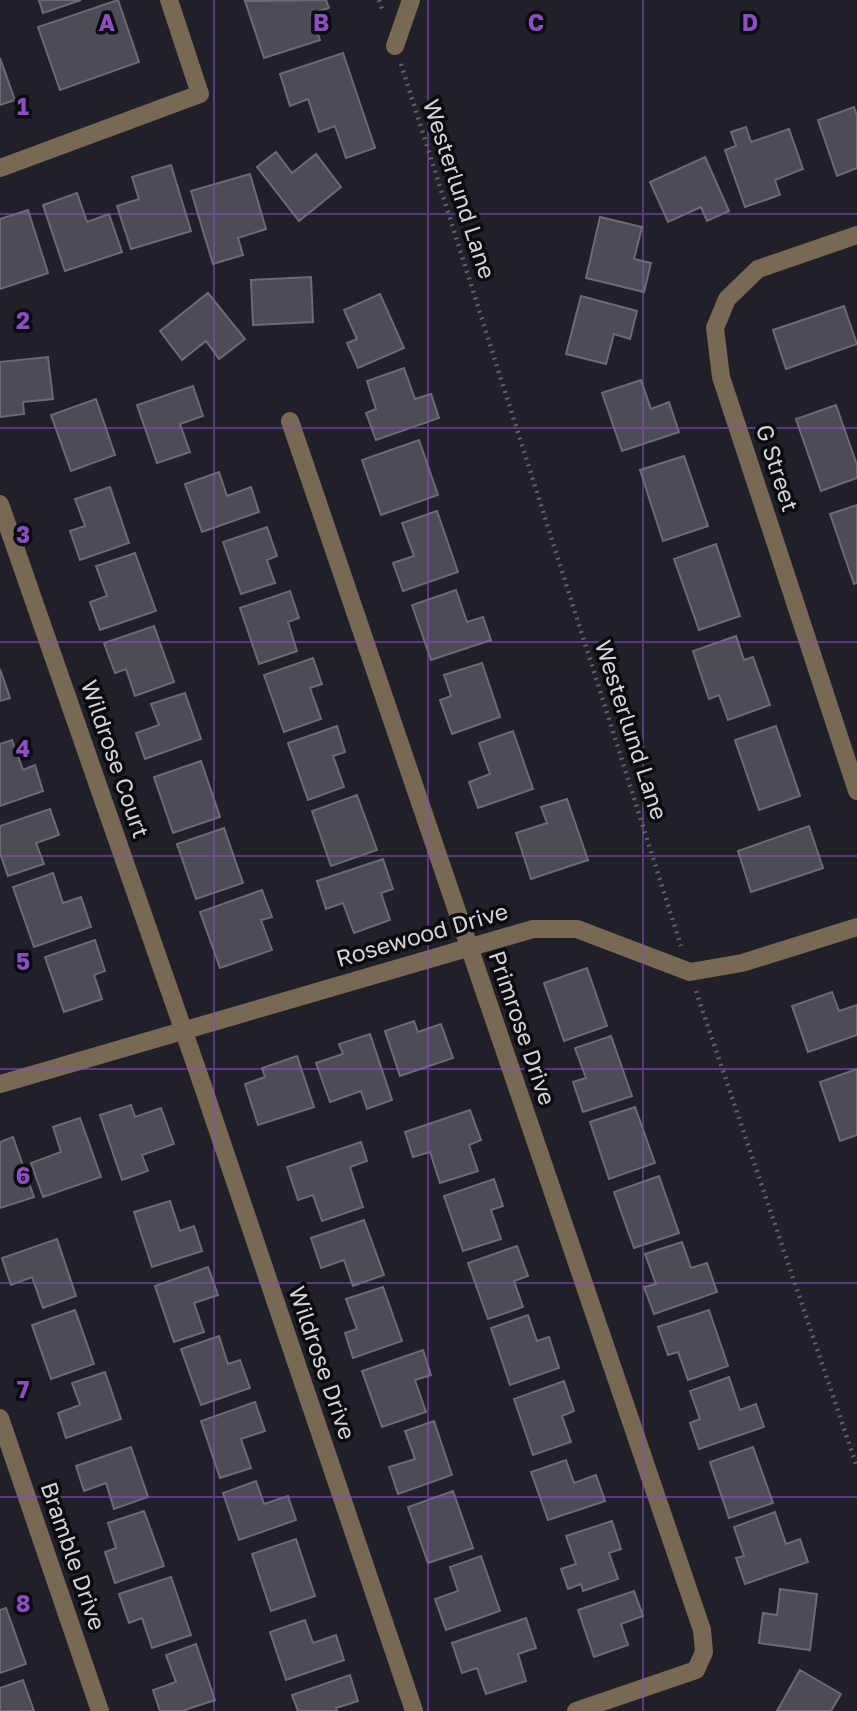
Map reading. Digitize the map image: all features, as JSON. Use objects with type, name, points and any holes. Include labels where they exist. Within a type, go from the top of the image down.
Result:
[{"type":"street","points":[[0,168],[200,94],[170,0]]},
{"type":"street","points":[[395,46],[411,0]]},
{"type":"street","name":"G Street","points":[[857,235],[758,270],[727,299],[715,328],[721,377],[857,791]]},
{"type":"street","name":"Primrose Drive","points":[[290,421],[702,1630],[704,1652],[696,1670],[576,1711]]},
{"type":"street","name":"Wildrose Court","points":[[0,504],[183,1030]]},
{"type":"street","points":[[690,972],[742,963],[857,927]]},
{"type":"street","name":"Rosewood Drive","points":[[0,1084],[533,929],[577,929],[690,972]]},
{"type":"street","name":"Wildrose Drive","points":[[183,1030],[414,1711]]},
{"type":"street","name":"Bramble Drive","points":[[0,1418],[100,1711]]},
{"type":"path","name":"Westerlund Lane","points":[[379,0],[690,972],[857,1467]]},
{"type":"building","points":[[39,0],[81,0],[43,13]]},
{"type":"building","points":[[118,0],[139,62],[60,90],[38,27]]},
{"type":"building","points":[[326,0],[329,8],[311,14],[320,40],[264,58],[245,1]]},
{"type":"building","points":[[343,53],[375,148],[346,158],[335,126],[319,132],[308,99],[290,106],[280,74]]},
{"type":"building","points":[[0,58],[15,100],[0,105]]},
{"type":"building","points":[[854,107],[857,116],[857,168],[837,176],[818,120]]},
{"type":"building","points":[[746,127],[751,142],[789,129],[803,169],[775,180],[780,195],[745,207],[725,150],[736,146],[731,132]]},
{"type":"building","points":[[276,152],[292,173],[316,154],[341,187],[299,221],[257,167]]},
{"type":"building","points":[[705,157],[729,211],[707,221],[701,207],[668,222],[650,182]]},
{"type":"building","points":[[171,165],[191,231],[131,249],[117,206],[139,199],[132,177]]},
{"type":"building","points":[[250,174],[266,229],[238,238],[243,255],[213,264],[191,191]]},
{"type":"building","points":[[77,193],[87,222],[109,214],[122,252],[65,271],[43,205]]},
{"type":"building","points":[[28,210],[48,273],[0,289],[0,219]]},
{"type":"building","points":[[600,217],[642,227],[634,259],[651,263],[644,292],[586,278]]},
{"type":"building","points":[[311,277],[313,322],[253,325],[251,280]]},
{"type":"building","points":[[208,293],[245,339],[219,359],[206,341],[182,360],[160,331]]},
{"type":"building","points":[[380,294],[404,348],[358,368],[347,343],[357,339],[344,310]]},
{"type":"building","points":[[581,296],[637,311],[630,339],[614,334],[606,364],[566,354]]},
{"type":"building","points":[[844,306],[857,344],[786,369],[773,330]]},
{"type":"building","points":[[48,357],[53,399],[23,402],[24,414],[0,417],[0,362]]},
{"type":"building","points":[[404,368],[415,399],[431,394],[439,418],[376,440],[366,413],[376,409],[367,381]]},
{"type":"building","points":[[641,380],[651,409],[669,402],[679,432],[622,451],[602,393]]},
{"type":"building","points":[[193,386],[203,416],[180,424],[190,452],[157,463],[137,405]]},
{"type":"building","points":[[96,399],[115,455],[71,471],[51,415]]},
{"type":"building","points":[[836,405],[857,465],[857,478],[821,491],[796,419]]},
{"type":"building","points":[[419,440],[438,495],[381,515],[362,460]]},
{"type":"building","points":[[684,456],[708,526],[663,541],[640,470]]},
{"type":"building","points":[[219,472],[227,496],[251,487],[259,512],[202,532],[185,484]]},
{"type":"building","points":[[110,487],[129,543],[80,560],[70,531],[85,526],[75,499]]},
{"type":"building","points":[[857,505],[857,583],[854,584],[830,514]]},
{"type":"building","points":[[437,511],[458,572],[403,591],[393,563],[414,556],[402,523]]},
{"type":"building","points":[[267,527],[277,556],[267,560],[275,583],[241,594],[223,542]]},
{"type":"building","points":[[716,544],[740,616],[699,630],[674,559]]},
{"type":"building","points":[[135,553],[156,611],[100,630],[90,602],[107,596],[96,566]]},
{"type":"building","points":[[456,590],[467,622],[483,617],[491,640],[431,660],[412,605]]},
{"type":"building","points":[[290,591],[299,618],[288,622],[297,651],[259,664],[240,608]]},
{"type":"building","points":[[154,626],[174,682],[135,696],[126,669],[115,673],[104,643]]},
{"type":"building","points":[[736,636],[744,660],[753,657],[770,705],[728,720],[719,695],[709,699],[693,651]]},
{"type":"building","points":[[313,658],[322,684],[310,688],[321,719],[284,732],[264,675]]},
{"type":"building","points":[[482,663],[500,717],[452,734],[440,700],[451,696],[444,675]]},
{"type":"building","points":[[0,669],[10,698],[0,701]]},
{"type":"building","points":[[185,693],[201,739],[145,759],[136,733],[159,725],[151,704]]},
{"type":"building","points":[[337,726],[345,752],[333,756],[344,787],[308,800],[288,743]]},
{"type":"building","points":[[776,726],[800,796],[759,810],[735,740]]},
{"type":"building","points":[[513,731],[533,789],[478,808],[469,782],[490,774],[479,743]]},
{"type":"building","points":[[12,740],[23,770],[35,765],[43,791],[0,806],[0,744]]},
{"type":"building","points":[[201,761],[220,817],[173,833],[154,777]]},
{"type":"building","points":[[357,795],[377,850],[331,866],[312,811]]},
{"type":"building","points":[[567,799],[588,860],[531,879],[516,833],[547,823],[541,807]]},
{"type":"building","points":[[50,809],[59,835],[36,843],[44,864],[8,876],[0,853],[0,826]]},
{"type":"building","points":[[809,826],[823,868],[751,892],[738,851]]},
{"type":"building","points":[[224,828],[243,883],[196,899],[177,844]]},
{"type":"building","points":[[383,859],[393,889],[381,893],[390,920],[354,933],[343,903],[326,909],[317,881]]},
{"type":"building","points":[[53,873],[63,903],[81,897],[91,927],[34,947],[13,887]]},
{"type":"building","points":[[262,890],[272,917],[261,920],[272,950],[220,968],[200,912]]},
{"type":"building","points":[[95,940],[105,971],[94,975],[102,999],[64,1012],[45,957]]},
{"type":"building","points":[[587,968],[607,1026],[564,1041],[544,983]]},
{"type":"building","points":[[832,992],[839,1011],[857,1005],[857,1035],[808,1052],[792,1006]]},
{"type":"building","points":[[414,1021],[418,1032],[441,1024],[453,1058],[400,1076],[385,1031]]},
{"type":"building","points":[[370,1034],[392,1100],[367,1109],[361,1091],[330,1102],[316,1063],[343,1054],[339,1044]]},
{"type":"building","points":[[611,1036],[632,1096],[583,1112],[573,1082],[586,1078],[575,1048]]},
{"type":"building","points":[[297,1056],[314,1107],[258,1125],[245,1084],[265,1077],[262,1068]]},
{"type":"building","points":[[857,1069],[857,1135],[840,1141],[820,1082]]},
{"type":"building","points":[[131,1105],[135,1117],[161,1108],[174,1144],[142,1155],[148,1171],[122,1180],[100,1115]]},
{"type":"building","points":[[635,1107],[655,1163],[609,1179],[590,1122]]},
{"type":"building","points":[[470,1110],[481,1140],[469,1145],[478,1171],[440,1183],[430,1152],[413,1157],[405,1132]]},
{"type":"building","points":[[80,1118],[101,1177],[43,1197],[31,1163],[61,1152],[53,1127]]},
{"type":"building","points":[[13,1137],[34,1197],[0,1208],[0,1142]]},
{"type":"building","points":[[361,1142],[367,1161],[350,1167],[363,1207],[322,1221],[313,1195],[298,1200],[287,1167]]},
{"type":"building","points":[[659,1176],[679,1233],[634,1248],[614,1192]]},
{"type":"building","points":[[494,1179],[503,1206],[491,1210],[501,1239],[463,1251],[444,1196]]},
{"type":"building","points":[[170,1201],[180,1231],[194,1226],[202,1251],[152,1267],[134,1212]]},
{"type":"building","points":[[364,1220],[384,1275],[353,1286],[344,1260],[321,1268],[311,1238]]},
{"type":"building","points":[[57,1239],[76,1296],[43,1308],[32,1277],[11,1285],[2,1258]]},
{"type":"building","points":[[682,1242],[691,1268],[707,1263],[717,1292],[654,1314],[644,1287],[656,1284],[645,1254]]},
{"type":"building","points":[[517,1246],[528,1276],[514,1281],[523,1307],[488,1319],[468,1263]]},
{"type":"building","points":[[208,1267],[218,1295],[194,1303],[204,1332],[174,1342],[155,1286]]},
{"type":"building","points":[[383,1287],[402,1341],[353,1358],[345,1333],[357,1329],[346,1299]]},
{"type":"building","points":[[75,1310],[94,1364],[51,1379],[32,1325]]},
{"type":"building","points":[[709,1310],[728,1366],[688,1380],[678,1352],[668,1355],[658,1327]]},
{"type":"building","points":[[528,1315],[537,1341],[549,1337],[559,1368],[510,1385],[491,1328]]},
{"type":"building","points":[[219,1336],[228,1364],[240,1360],[250,1388],[201,1405],[181,1349]]},
{"type":"building","points":[[423,1350],[431,1375],[415,1380],[426,1412],[382,1427],[362,1371]]},
{"type":"building","points":[[105,1372],[121,1419],[66,1438],[58,1413],[80,1405],[72,1383]]},
{"type":"building","points":[[729,1377],[740,1410],[756,1404],[764,1427],[699,1449],[690,1423],[700,1419],[690,1391]]},
{"type":"building","points":[[564,1381],[574,1411],[562,1416],[571,1442],[533,1455],[514,1399]]},
{"type":"building","points":[[255,1402],[265,1431],[241,1439],[251,1468],[220,1478],[201,1421]]},
{"type":"building","points":[[434,1421],[452,1475],[398,1494],[389,1467],[415,1459],[405,1431]]},
{"type":"building","points":[[131,1447],[148,1497],[114,1509],[106,1483],[84,1491],[76,1466]]},
{"type":"building","points":[[753,1447],[773,1503],[729,1518],[710,1462]]},
{"type":"building","points":[[566,1460],[574,1483],[596,1475],[605,1501],[548,1520],[531,1472]]},
{"type":"building","points":[[256,1481],[264,1504],[288,1496],[296,1520],[239,1540],[223,1493]]},
{"type":"building","points":[[453,1491],[473,1548],[428,1563],[408,1507]]},
{"type":"building","points":[[144,1511],[164,1566],[115,1583],[105,1552],[116,1548],[108,1523]]},
{"type":"building","points":[[775,1512],[786,1544],[800,1539],[808,1562],[745,1584],[736,1558],[744,1556],[734,1527]]},
{"type":"building","points":[[612,1521],[621,1549],[609,1553],[618,1579],[583,1591],[581,1584],[568,1589],[561,1569],[576,1564],[566,1536]]},
{"type":"building","points":[[296,1539],[315,1596],[271,1611],[252,1554]]},
{"type":"building","points":[[481,1556],[500,1611],[446,1630],[435,1599],[458,1591],[450,1567]]},
{"type":"building","points":[[171,1577],[191,1635],[152,1648],[142,1618],[129,1623],[119,1594]]},
{"type":"building","points":[[780,1589],[817,1594],[810,1650],[759,1643],[763,1613],[777,1615]]},
{"type":"building","points":[[634,1591],[643,1616],[621,1624],[628,1645],[594,1657],[578,1610]]},
{"type":"building","points":[[6,1608],[26,1664],[0,1673],[0,1610]]},
{"type":"building","points":[[526,1618],[536,1648],[518,1654],[526,1681],[486,1694],[477,1668],[462,1673],[452,1643]]},
{"type":"building","points":[[305,1620],[313,1643],[336,1635],[344,1660],[286,1680],[270,1632]]},
{"type":"building","points":[[196,1644],[215,1700],[182,1711],[160,1711],[153,1690],[176,1682],[166,1655]]},
{"type":"building","points":[[800,1670],[841,1694],[831,1711],[777,1711]]},
{"type":"building","points":[[350,1675],[358,1701],[336,1708],[337,1711],[298,1711],[292,1695]]},
{"type":"building","points":[[23,1680],[34,1711],[0,1711],[0,1688]]}]
